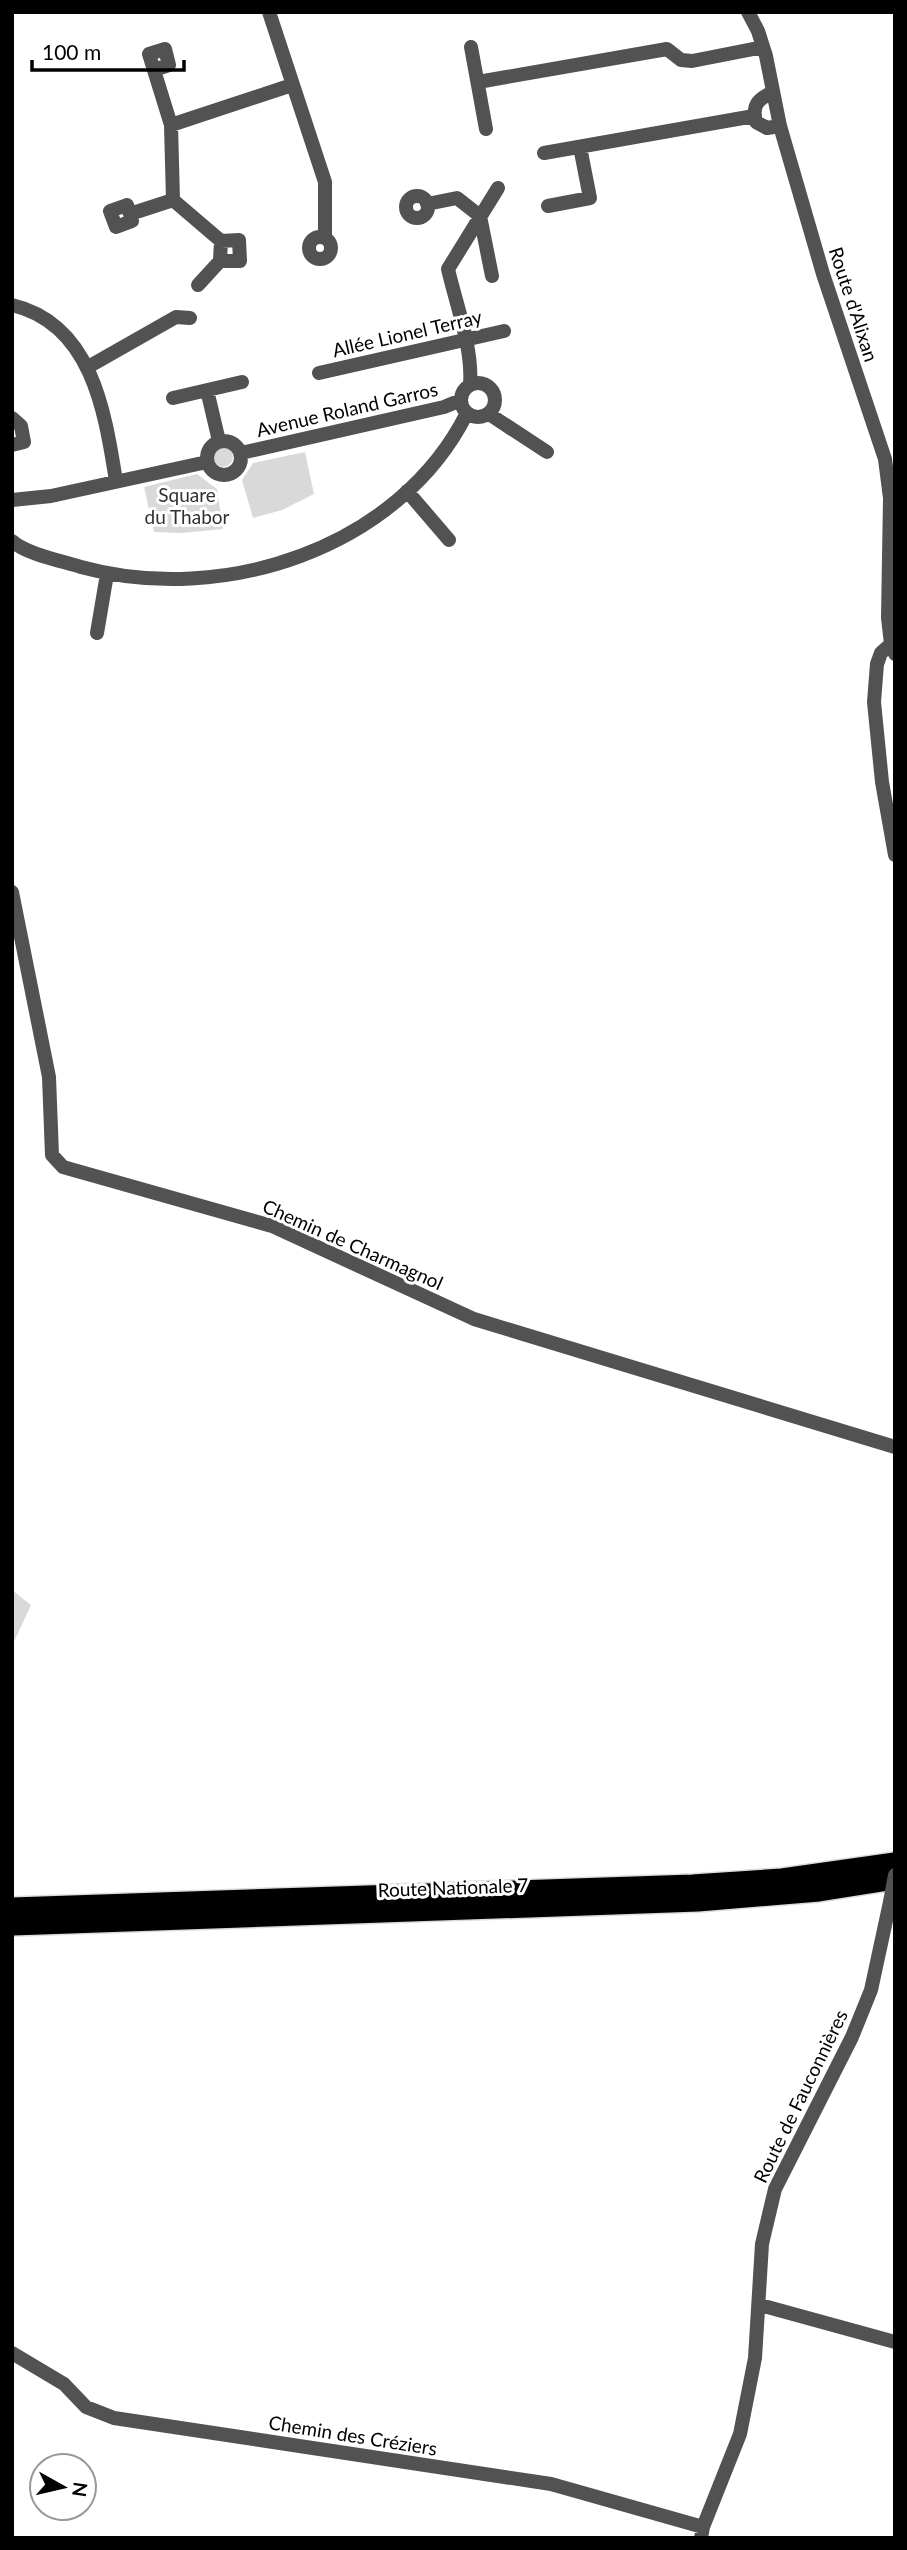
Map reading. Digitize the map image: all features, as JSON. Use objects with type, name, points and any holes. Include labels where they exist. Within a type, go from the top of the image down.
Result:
[{"type":"highway","name":"Route Nationale 7","points":[[12,1908],[693,1885],[782,1879],[895,1863]]},
{"type":"highway","name":"Route Nationale 7","points":[[12,1925],[698,1901],[819,1891],[895,1877]]},
{"type":"street","points":[[270,12],[325,183],[325,238]]},
{"type":"street","name":"Route d'Alixan","points":[[748,12],[763,47],[771,93],[823,274],[885,459],[890,498],[888,618],[893,649]]},
{"type":"street","points":[[471,47],[486,129]]},
{"type":"street","points":[[478,82],[667,49],[681,60],[692,61],[763,47]]},
{"type":"street","points":[[154,70],[171,125],[173,200],[220,241],[220,261],[198,285]]},
{"type":"street","points":[[171,125],[292,85]]},
{"type":"street","points":[[771,93],[758,100],[753,111],[754,116],[756,122],[767,128],[780,126]]},
{"type":"street","points":[[544,153],[754,116]]},
{"type":"street","points":[[548,206],[590,198],[580,147]]},
{"type":"street","points":[[12,541],[49,558],[107,574],[163,580],[200,578],[270,566],[299,557],[365,523],[407,491],[435,463],[460,428],[464,407],[463,391],[470,384],[471,373],[448,269],[498,188]]},
{"type":"street","points":[[427,204],[457,198],[480,216],[492,276]]},
{"type":"street","points":[[130,214],[173,200]]},
{"type":"street","points":[[12,304],[35,314],[66,336],[88,367],[96,386],[116,481]]},
{"type":"street","points":[[88,367],[176,317],[190,318]]},
{"type":"street","name":"Allée Lionel Terray","points":[[319,373],[504,331]]},
{"type":"street","points":[[173,398],[242,382]]},
{"type":"street","points":[[464,407],[478,417],[489,414],[495,405],[491,388],[481,383],[470,384]]},
{"type":"street","points":[[207,390],[219,441]]},
{"type":"street","name":"Avenue Roland Garros","points":[[241,453],[444,407],[464,407]]},
{"type":"street","points":[[489,414],[547,452]]},
{"type":"street","points":[[12,418],[21,426],[24,442],[12,445]]},
{"type":"street","points":[[219,441],[230,441],[241,453],[238,468],[228,475],[212,471],[207,461],[209,449],[219,441]]},
{"type":"street","points":[[12,510],[51,496],[207,461]]},
{"type":"street","points":[[407,491],[449,540]]},
{"type":"street","points":[[12,500],[51,496]]},
{"type":"street","points":[[97,633],[107,574]]},
{"type":"street","points":[[893,649],[881,653],[877,664],[874,702],[882,782],[895,855]]},
{"type":"street","name":"Chemin de Charmagnol","points":[[12,892],[50,1077],[52,1155],[63,1167],[272,1226],[474,1319],[895,1447]]},
{"type":"street","name":"Route de Fauconnières","points":[[702,2532],[740,2434],[755,2358],[762,2244],[775,2189],[852,2037],[871,1990],[895,1877]]},
{"type":"street","points":[[760,2305],[895,2342]]},
{"type":"street","name":"Chemin des Créziers","points":[[12,2353],[64,2384],[86,2407],[114,2418],[551,2484],[702,2532]]},
{"type":"green space","points":[[223,447],[230,450],[233,457],[230,464],[223,467],[216,464],[213,457],[216,450]]},
{"type":"green space","name":"Square du Thabor","points":[[305,452],[314,494],[282,510],[253,518],[242,480],[253,463]]},
{"type":"green space","name":"Square du Thabor","points":[[197,474],[217,489],[223,529],[182,533],[154,532],[144,487]]},
{"type":"green space","points":[[12,1590],[31,1605],[12,1646]]}]
